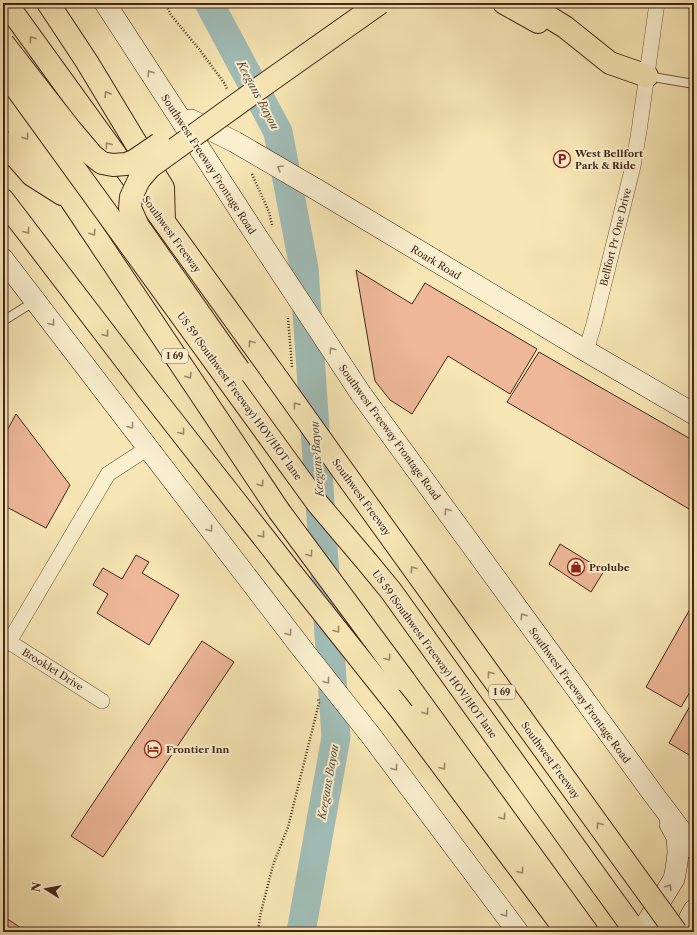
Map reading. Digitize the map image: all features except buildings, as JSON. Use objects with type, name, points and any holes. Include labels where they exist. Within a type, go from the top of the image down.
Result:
[{"type":"highway","name":"Southwest Freeway","points":[[6,3],[676,932]]},
{"type":"highway","points":[[48,3],[90,67],[163,188],[164,222]]},
{"type":"highway","points":[[3,43],[92,155],[102,163],[113,165],[126,164],[134,161],[358,3]]},
{"type":"highway","points":[[368,563],[325,493],[138,226],[130,208],[133,190],[150,167],[380,3]]},
{"type":"highway","points":[[504,3],[610,63],[647,76]]},
{"type":"highway","points":[[526,3],[565,28],[610,63]]},
{"type":"highway","name":"US 59 (Southwest Freeway) HOV/HOT lane","points":[[3,70],[318,504],[391,591],[636,932]]},
{"type":"highway","name":"I 69","points":[[3,106],[71,200],[279,511],[404,680],[575,929]]},
{"type":"highway","points":[[3,142],[32,176],[71,200]]},
{"type":"highway","points":[[3,200],[149,391],[286,566],[575,929]]},
{"type":"main road","name":"Southwest Freeway Frontage Road","points":[[110,6],[176,113],[361,394],[490,569],[526,621],[694,848]]},
{"type":"main road","name":"Roark Road","points":[[176,113],[235,142],[694,414]]},
{"type":"main road","points":[[3,259],[303,650],[372,737],[518,932]]},
{"type":"main road","points":[[654,795],[694,828]]},
{"type":"main road","points":[[641,932],[674,879],[677,863],[677,837],[654,795]]},
{"type":"main road","points":[[682,932],[694,910]]},
{"type":"street","name":"Bellfort Pr One Drive","points":[[586,351],[633,166],[657,3]]},
{"type":"street","points":[[5,644],[108,474],[148,448]]},
{"type":"street","name":"Brooklet Drive","points":[[5,644],[102,701]]},
{"type":"lane","points":[[647,76],[694,84]]},
{"type":"lane","points":[[3,321],[35,301]]},
{"type":"path","points":[[258,932],[260,916]]},
{"type":"waterway","name":"Keegans Bayou","points":[[209,3],[278,132],[304,268],[336,737],[301,932]]},
{"type":"place","name":"West Bellfort Park & Ride","points":[[562,159]]},
{"type":"place","name":"Prolube","points":[[576,567]]},
{"type":"place","name":"Frontier Inn","points":[[153,749]]}]
